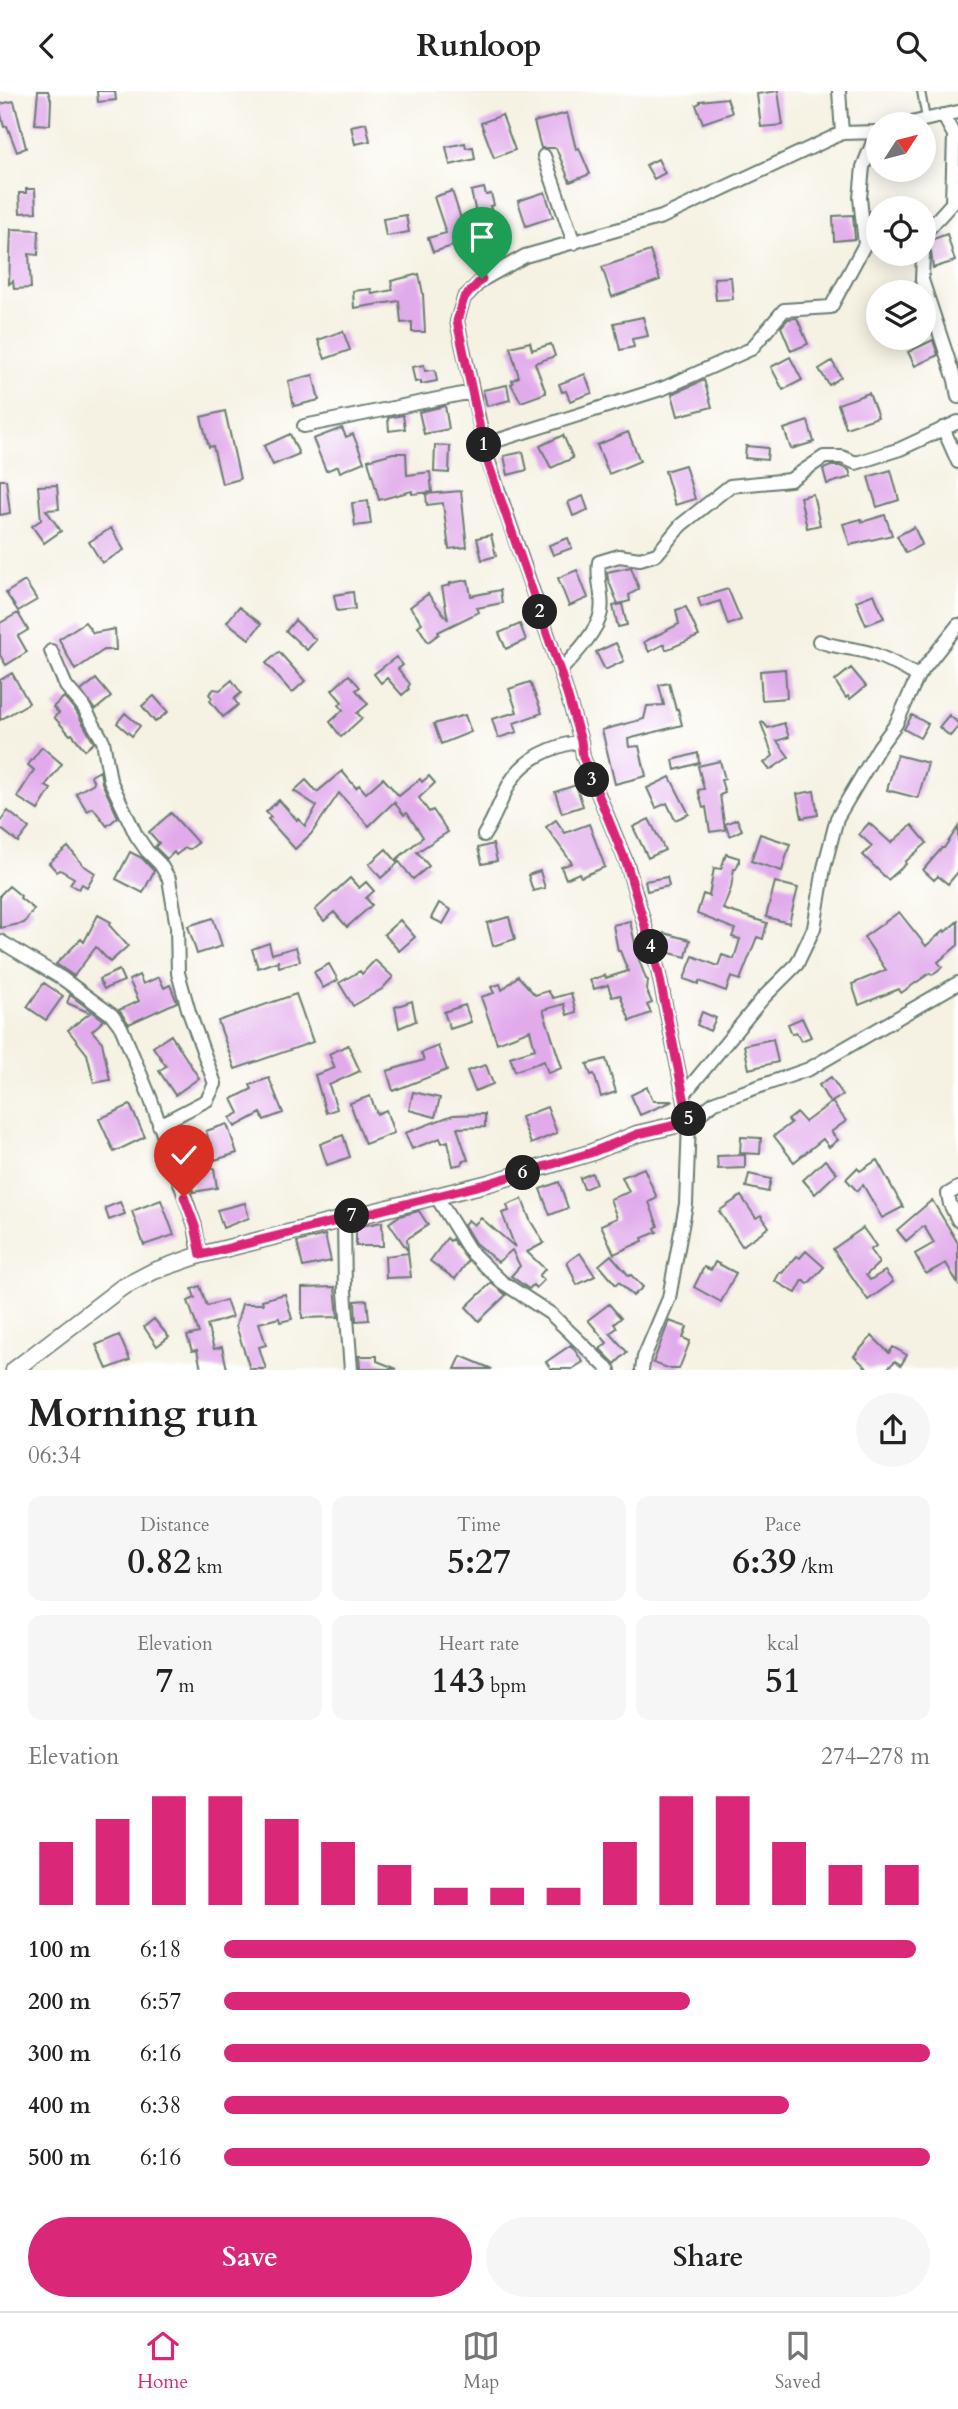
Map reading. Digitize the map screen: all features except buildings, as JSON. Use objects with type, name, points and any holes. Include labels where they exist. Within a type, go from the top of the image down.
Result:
[{"type":"street","points":[[839,91],[842,133]]},
{"type":"street","points":[[936,117],[958,112]]},
{"type":"street","points":[[936,221],[952,203],[954,135],[943,115]]},
{"type":"street","points":[[642,1370],[644,1357],[669,1298],[686,1204],[689,1122],[658,970],[627,865],[583,757],[581,741],[560,671],[484,445],[457,321],[464,298],[482,279],[525,256],[662,217],[842,133],[866,133]]},
{"type":"street","points":[[544,156],[574,243]]},
{"type":"street","points":[[484,445],[664,388],[751,349],[784,310],[831,307],[865,244],[860,198],[866,160]]},
{"type":"street","points":[[923,266],[922,280],[956,380],[958,397]]},
{"type":"street","points":[[304,426],[472,392]]},
{"type":"street","points":[[560,671],[581,648],[601,613],[597,574],[599,562],[619,556],[640,559],[657,554],[681,525],[730,486],[790,480],[824,457],[842,457],[856,463],[900,449],[958,422]]},
{"type":"street","points":[[943,428],[958,462]]},
{"type":"street","points":[[684,1094],[763,998],[797,964],[814,928],[824,868],[837,818],[879,747],[896,724],[918,676],[958,625]]},
{"type":"street","points":[[819,641],[837,648],[873,654],[918,676]]},
{"type":"street","points":[[51,651],[66,687],[83,706],[103,741],[110,780],[135,835],[169,879],[177,927],[178,973],[215,1084],[207,1100],[159,1125]]},
{"type":"street","points":[[484,835],[510,783],[524,764],[562,744],[581,741]]},
{"type":"street","points":[[0,941],[63,979],[112,1014],[121,1027],[195,1226],[201,1255]]},
{"type":"street","points":[[14,1370],[121,1288],[154,1271],[201,1255],[489,1183],[590,1153],[638,1134],[689,1122],[715,1102],[809,1069],[958,983]]},
{"type":"street","points":[[958,1188],[948,1194],[958,1220]]},
{"type":"street","points":[[436,1196],[470,1251],[502,1282],[551,1314],[609,1370]]},
{"type":"street","points":[[344,1218],[345,1291],[351,1370]]},
{"type":"lane","points":[[921,91],[925,112]]},
{"type":"route","points":[[184,1197],[195,1226],[201,1255],[489,1183],[590,1153],[638,1134],[689,1122],[658,970],[627,865],[583,757],[581,741],[560,671],[486,457],[457,321],[464,298],[482,279]]}]
